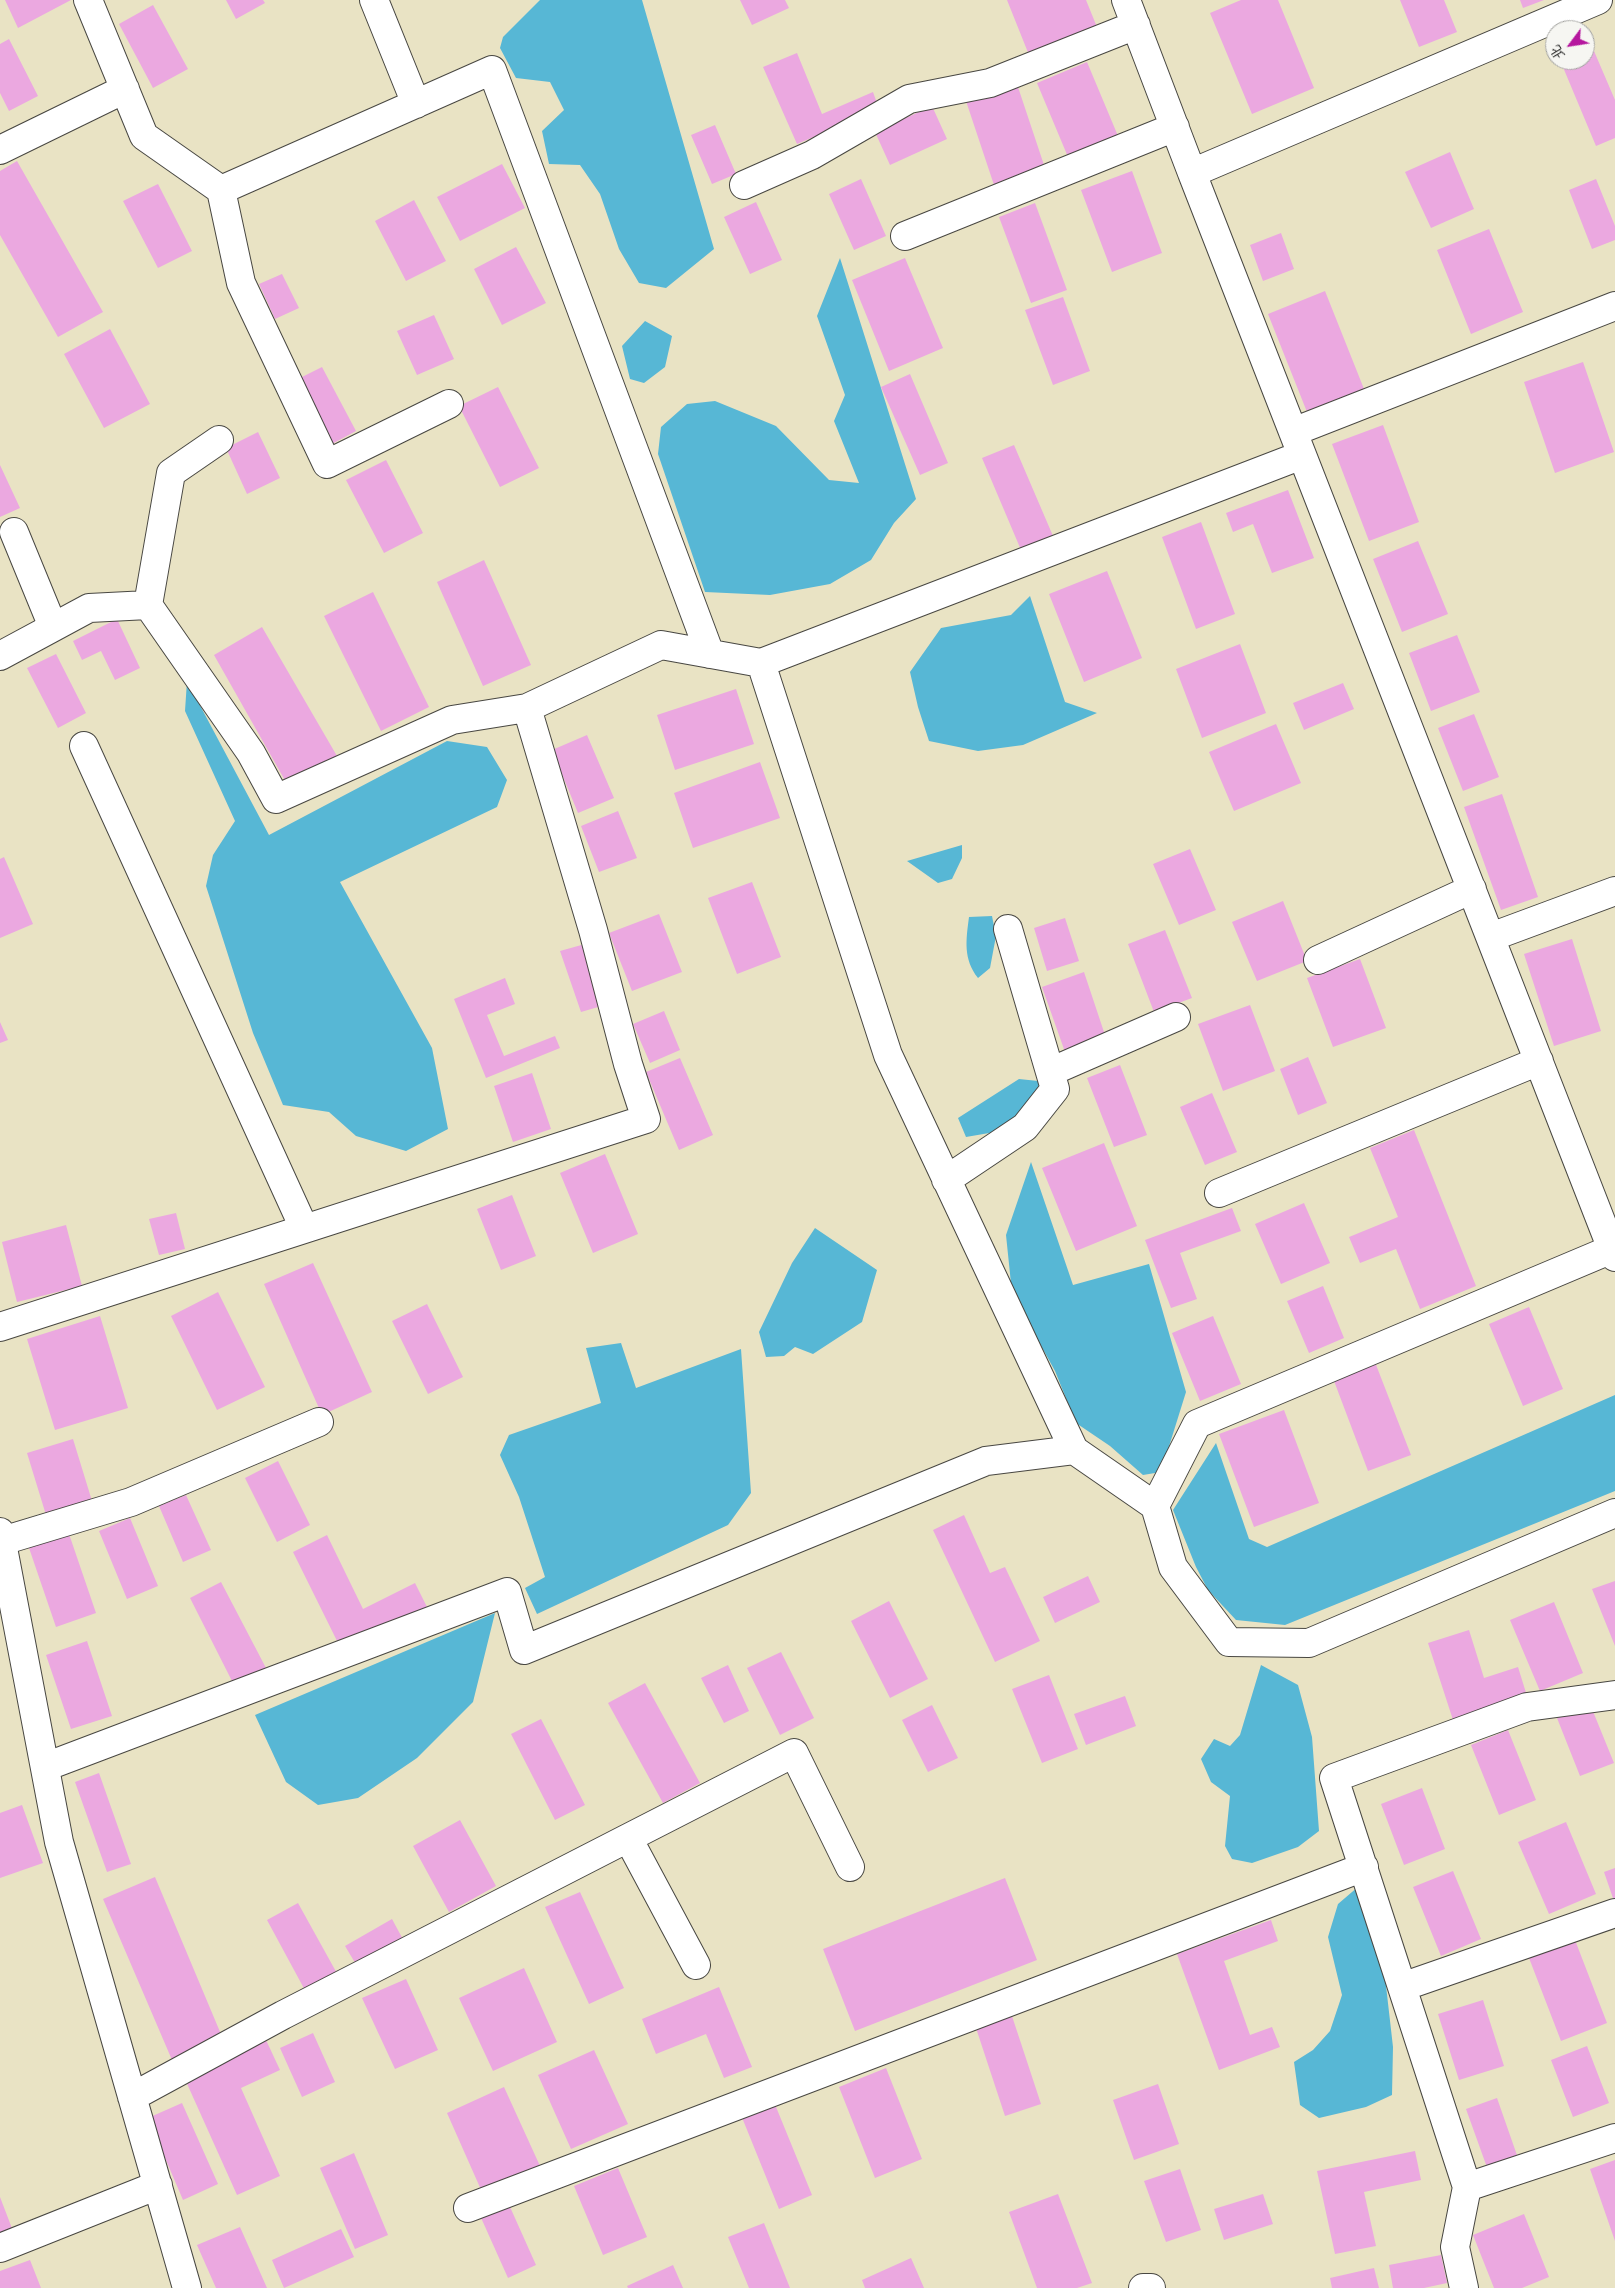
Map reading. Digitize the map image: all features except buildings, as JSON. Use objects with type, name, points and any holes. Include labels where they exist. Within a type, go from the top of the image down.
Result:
[{"type":"street","points":[[88,0],[144,136],[221,190],[241,283],[326,464],[449,404]]},
{"type":"street","points":[[374,0],[416,104]]},
{"type":"street","points":[[1126,0],[1614,1253],[1197,1424],[1155,1506]]},
{"type":"street","points":[[1192,173],[1598,0]]},
{"type":"street","points":[[744,185],[812,155],[909,99],[990,82],[1136,25]]},
{"type":"street","points":[[221,190],[492,70],[710,654]]},
{"type":"street","points":[[0,150],[125,89]]},
{"type":"street","points":[[905,236],[1175,127]]},
{"type":"street","points":[[218,440],[171,473],[148,605],[251,754],[276,799],[452,720],[527,708],[661,645],[762,663],[1298,444],[1615,306]]},
{"type":"street","points":[[14,532],[52,627]]},
{"type":"street","points":[[0,656],[89,608],[148,605]]},
{"type":"street","points":[[762,663],[888,1055],[1074,1450],[1155,1506],[1172,1567],[1228,1642],[1309,1644],[1615,1513]]},
{"type":"street","points":[[0,1327],[646,1119],[628,1064],[592,930],[527,708]]},
{"type":"street","points":[[84,746],[304,1228]]},
{"type":"street","points":[[1318,960],[1472,889]]},
{"type":"street","points":[[1491,937],[1615,891]]},
{"type":"street","points":[[946,1180],[1025,1127],[1055,1089],[1008,929]]},
{"type":"street","points":[[1050,1072],[1176,1017]]},
{"type":"street","points":[[1220,1193],[1539,1061]]},
{"type":"street","points":[[187,2288],[59,1842],[1,1536],[131,1502],[318,1422]]},
{"type":"street","points":[[45,1767],[507,1592],[524,1650],[986,1462],[1074,1450]]},
{"type":"street","points":[[1464,2288],[1455,2247],[1467,2187],[1334,1778],[1527,1707],[1615,1695]]},
{"type":"street","points":[[132,2097],[284,2015],[794,1754],[850,1866]]},
{"type":"street","points":[[628,1838],[696,1965]]},
{"type":"street","points":[[468,2208],[1364,1867]]},
{"type":"street","points":[[1402,1987],[1615,1913]]},
{"type":"street","points":[[1467,2187],[1615,2138]]},
{"type":"street","points":[[0,2248],[158,2185]]},
{"type":"street","points":[[1143,2288],[1151,2288]]},
{"type":"water","points":[[540,0],[642,0],[714,249],[666,288],[639,283],[619,249],[600,194],[580,165],[549,164],[542,131],[564,110],[550,82],[516,78],[500,48],[503,37]]},
{"type":"water","points":[[840,258],[916,499],[894,523],[871,560],[830,584],[770,595],[705,592],[658,454],[661,427],[687,404],[715,401],[776,426],[829,480],[859,483],[834,421],[845,395],[817,316]]},
{"type":"water","points":[[645,321],[672,336],[665,367],[644,383],[630,379],[622,346]]},
{"type":"water","points":[[1030,596],[1065,702],[1097,713],[1023,745],[978,751],[929,741],[918,707],[910,672],[941,628],[1011,615]]},
{"type":"water","points":[[187,681],[269,835],[447,741],[487,747],[507,780],[497,807],[340,882],[432,1048],[448,1129],[406,1151],[356,1136],[329,1112],[283,1105],[253,1033],[206,886],[213,855],[235,821],[185,711]]},
{"type":"water","points":[[962,845],[962,858],[952,879],[938,883],[907,861]]},
{"type":"water","points":[[992,916],[996,936],[990,968],[978,978],[973,971],[968,956],[969,917]]},
{"type":"water","points":[[1019,1079],[1038,1081],[1040,1093],[1021,1119],[995,1132],[966,1137],[958,1118]]},
{"type":"water","points":[[1031,1162],[1073,1285],[1149,1264],[1186,1392],[1161,1472],[1143,1475],[1110,1446],[1076,1423],[1055,1371],[1012,1293],[1006,1235]]},
{"type":"water","points":[[815,1228],[877,1270],[862,1322],[813,1354],[795,1347],[784,1356],[766,1357],[759,1332],[792,1263]]},
{"type":"water","points":[[621,1343],[636,1388],[741,1349],[751,1493],[728,1525],[537,1614],[525,1588],[545,1577],[519,1497],[500,1455],[509,1435],[601,1403],[586,1348]]},
{"type":"water","points":[[1615,1395],[1615,1491],[1285,1625],[1236,1620],[1208,1590],[1196,1567],[1173,1510],[1216,1443],[1249,1539],[1267,1547]]},
{"type":"water","points":[[495,1613],[473,1702],[417,1758],[358,1798],[318,1805],[286,1782],[255,1715]]},
{"type":"water","points":[[1261,1665],[1298,1685],[1312,1737],[1319,1831],[1298,1847],[1252,1863],[1232,1859],[1225,1846],[1230,1796],[1211,1782],[1201,1759],[1214,1739],[1230,1746],[1240,1735]]},
{"type":"water","points":[[1359,1886],[1385,1977],[1393,2047],[1392,2095],[1366,2107],[1319,2118],[1300,2105],[1294,2062],[1313,2050],[1330,2031],[1342,1995],[1328,1937],[1338,1904]]}]
